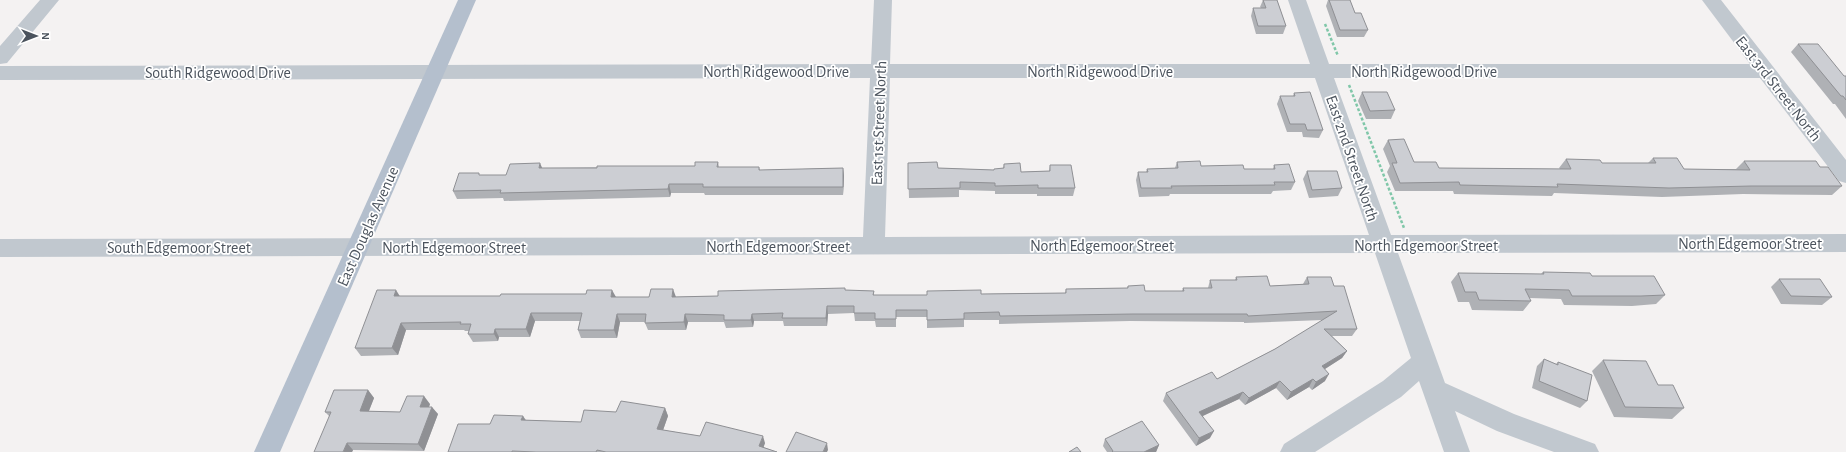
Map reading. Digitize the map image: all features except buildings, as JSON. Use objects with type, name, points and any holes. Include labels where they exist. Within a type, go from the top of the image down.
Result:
[{"type":"main road","name":"East Douglas Avenue","points":[[266,452],[467,0]]},
{"type":"street","points":[[0,58],[50,0]]},
{"type":"street","name":"East 1st Street North","points":[[874,246],[883,0]]},
{"type":"street","name":"East 2nd Street North","points":[[1297,0],[1458,452]]},
{"type":"street","name":"East 3rd Street North","points":[[1711,0],[1846,175]]},
{"type":"street","name":"North Ridgewood Drive","points":[[435,71],[1766,71]]},
{"type":"street","name":"South Ridgewood Drive","points":[[0,73],[435,71]]},
{"type":"street","name":"North Edgemoor Street","points":[[358,247],[1846,243]]},
{"type":"street","name":"South Edgemoor Street","points":[[0,248],[358,247]]},
{"type":"street","points":[[1293,452],[1392,389],[1425,361]]},
{"type":"street","points":[[1435,390],[1506,423],[1586,452]]},
{"type":"path","points":[[1324,22],[1404,228]]}]
